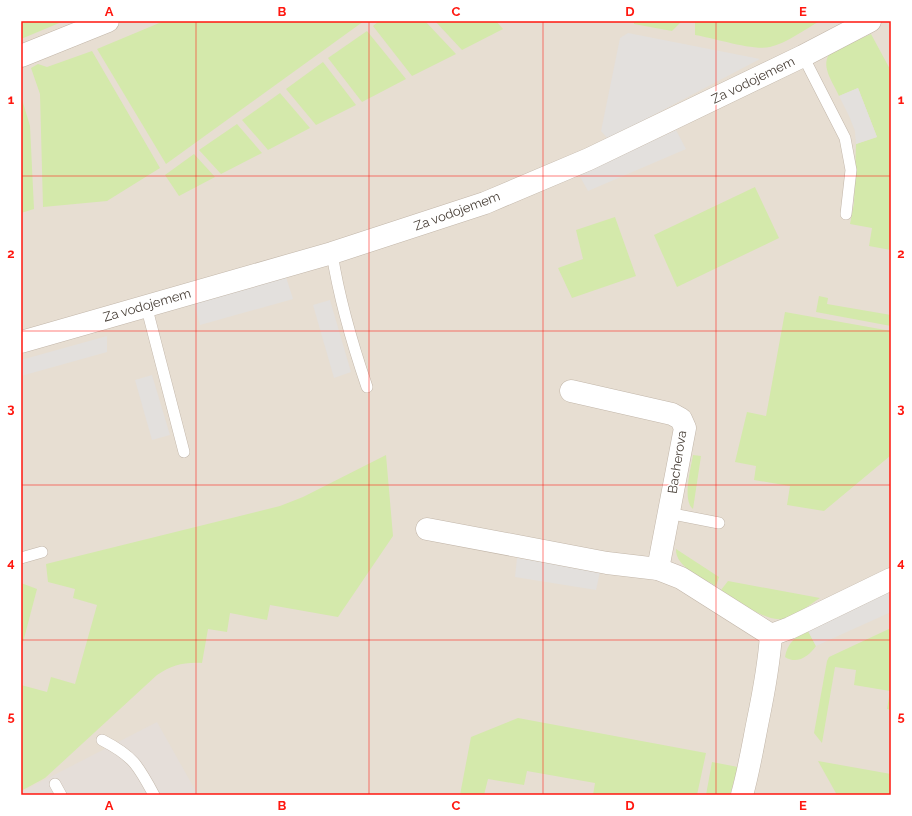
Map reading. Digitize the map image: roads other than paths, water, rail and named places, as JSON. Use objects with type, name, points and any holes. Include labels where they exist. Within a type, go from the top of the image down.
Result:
[{"type":"street","points":[[21,56],[108,21]]},
{"type":"street","name":"Za vodojemem","points":[[21,342],[332,253],[484,203],[589,160],[803,56],[870,21]]},
{"type":"street","name":"Bacherova","points":[[571,392],[672,414],[681,419],[685,428],[658,569]]},
{"type":"street","points":[[427,529],[607,563],[658,569],[681,578],[772,635]]},
{"type":"street","points":[[772,635],[790,628],[891,579]]},
{"type":"street","points":[[742,795],[760,710],[772,635]]},
{"type":"lane","points":[[803,56],[845,138],[851,170],[846,214]]},
{"type":"lane","points":[[332,253],[344,314],[367,387]]},
{"type":"lane","points":[[146,305],[184,452]]},
{"type":"lane","points":[[668,513],[719,523]]},
{"type":"lane","points":[[21,558],[42,552]]},
{"type":"lane","points":[[102,740],[122,750],[137,764],[154,795]]},
{"type":"lane","points":[[55,784],[61,795]]}]
